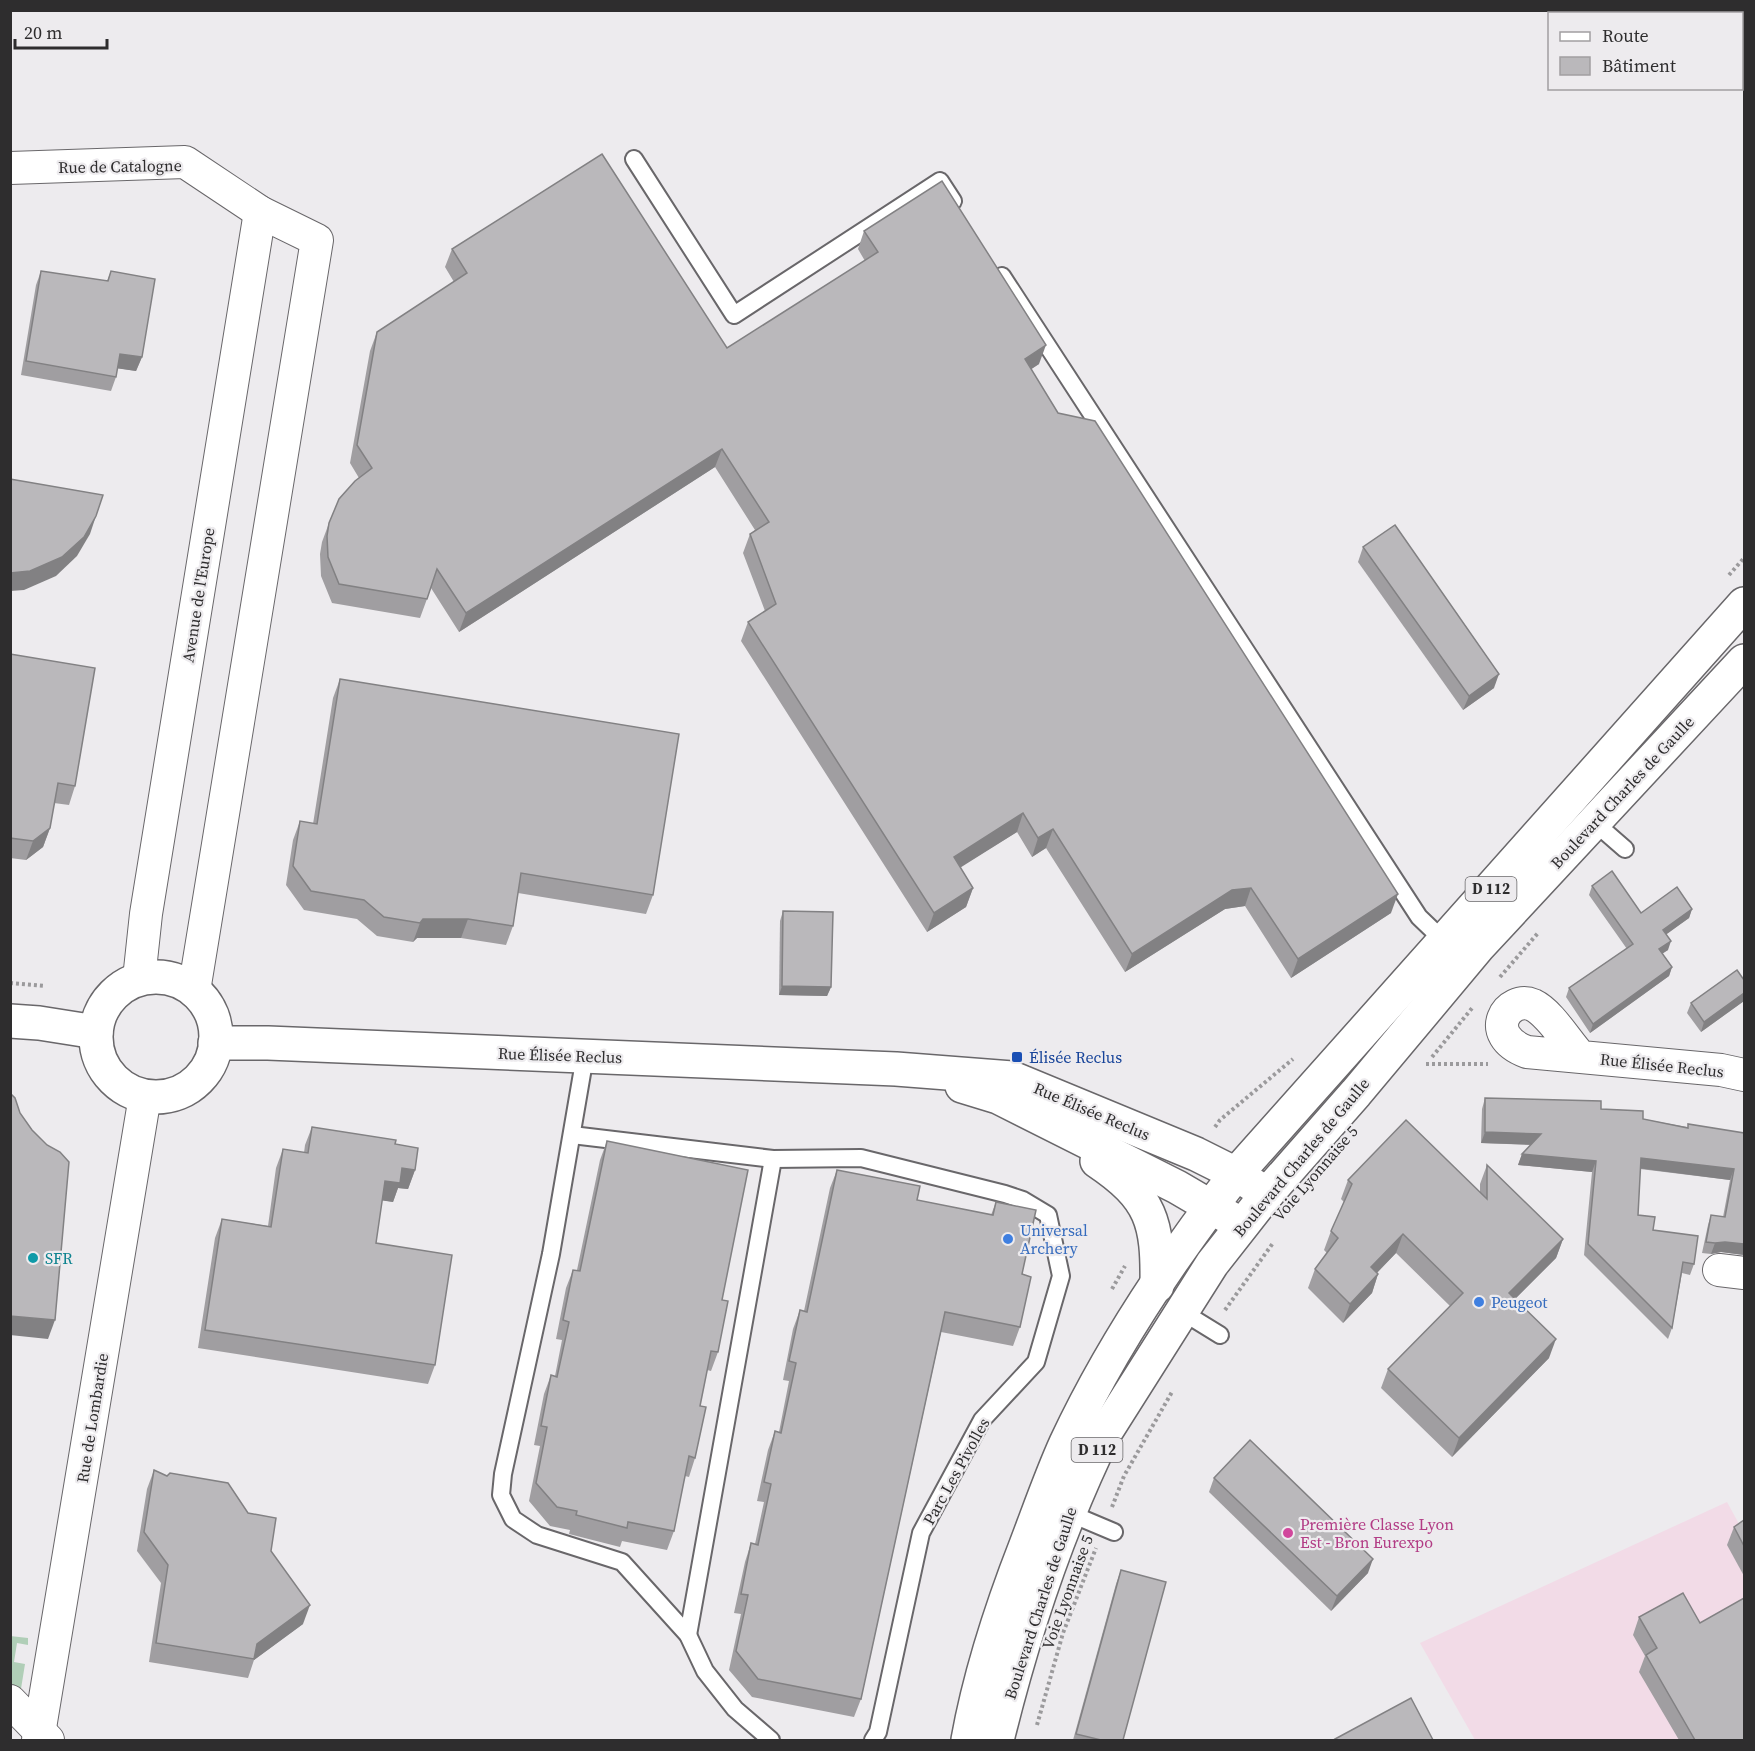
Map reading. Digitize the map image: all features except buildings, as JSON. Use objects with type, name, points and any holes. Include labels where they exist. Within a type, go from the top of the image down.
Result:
[{"type":"main road","name":"D 112","points":[[1236,1174],[1744,604]]},
{"type":"main road","name":"Boulevard Charles de Gaulle","points":[[997,1740],[1015,1669],[1060,1534],[1105,1433],[1212,1264],[1267,1194],[1479,946],[1744,661]]},
{"type":"main road","points":[[158,977],[177,980],[194,991],[207,1005],[214,1024],[215,1043],[210,1062],[199,1078],[183,1090],[165,1096],[145,1096],[129,1090],[114,1080],[104,1066],[98,1050],[96,1032],[100,1015],[109,999],[122,987],[139,979],[158,977]]},
{"type":"main road","points":[[10,1021],[96,1032]]},
{"type":"main road","name":"Rue Élisée Reclus","points":[[215,1043],[268,1043],[905,1070],[1012,1078],[1196,1154],[1236,1174],[1267,1194]]},
{"type":"main road","name":"Rue Élisée Reclus","points":[[905,1070],[998,1097],[1212,1206],[1242,1225]]},
{"type":"main road","name":"Rue Élisée Reclus","points":[[998,1097],[1120,1177],[1140,1198],[1152,1218],[1158,1251],[1157,1286]]},
{"type":"main road","name":"Boulevard Charles de Gaulle","points":[[968,1740],[972,1715],[1000,1612],[1066,1443],[1118,1346],[1236,1174]]},
{"type":"street","name":"Rue de Catalogne","points":[[10,168],[185,162],[260,212],[317,240],[194,991]]},
{"type":"street","name":"Avenue de l'Europe","points":[[139,979],[146,914],[260,212]]},
{"type":"street","name":"Rue Élisée Reclus","points":[[1580,1056],[1543,1013],[1534,1006],[1524,1002],[1513,1006],[1503,1018],[1501,1028],[1506,1040],[1516,1048],[1527,1052],[1721,1070],[1744,1075]]},
{"type":"street","name":"Rue de Lombardie","points":[[42,1737],[145,1096]]},
{"type":"street","points":[[10,1701],[42,1737]]},
{"type":"lane","points":[[634,159],[734,315],[940,181],[959,211]]},
{"type":"lane","points":[[992,261],[1419,917],[1444,941]]},
{"type":"lane","points":[[1594,822],[1625,849]]},
{"type":"lane","points":[[585,1056],[551,1254],[503,1474],[501,1495],[513,1519],[537,1536],[622,1562],[688,1635],[705,1671],[735,1709],[771,1740]]},
{"type":"lane","name":"Parc Les Pivolles","points":[[572,1135],[773,1159],[861,1158],[1023,1200],[1048,1215],[1060,1276],[1036,1362],[982,1420],[921,1533],[878,1732],[873,1740]]},
{"type":"lane","points":[[688,1635],[773,1159]]},
{"type":"lane","points":[[1181,1311],[1215,1332]]},
{"type":"lane","points":[[1069,1513],[1108,1530]]},
{"type":"path","points":[[1492,986],[1539,932]]},
{"type":"path","points":[[10,983],[45,986]]},
{"type":"path","points":[[1418,1072],[1477,1003]]},
{"type":"path","points":[[1426,1064],[1498,1064],[1527,1052]]},
{"type":"path","name":"Voie Lyonnaise 5","points":[[1215,1332],[1277,1237]]},
{"type":"path","name":"Voie Lyonnaise 5","points":[[1035,1730],[1064,1633],[1108,1530],[1124,1476],[1176,1385]]},
{"type":"shaded area","points":[[1727,1502],[1744,1533],[1744,1740],[1475,1740],[1420,1643]]},
{"type":"green space","points":[[10,1636],[28,1638],[28,1645],[17,1643],[14,1662],[25,1664],[20,1695],[11,1685]]},
{"type":"place","name":"Élisée Reclus","points":[[1017,1057]]},
{"type":"place","name":"Universal Archery","points":[[1008,1239]]},
{"type":"place","name":"SFR","points":[[33,1258]]},
{"type":"place","name":"Peugeot","points":[[1479,1302]]},
{"type":"place","name":"Première Classe Lyon Est - Bron Eurexpo","points":[[1288,1533]]}]
